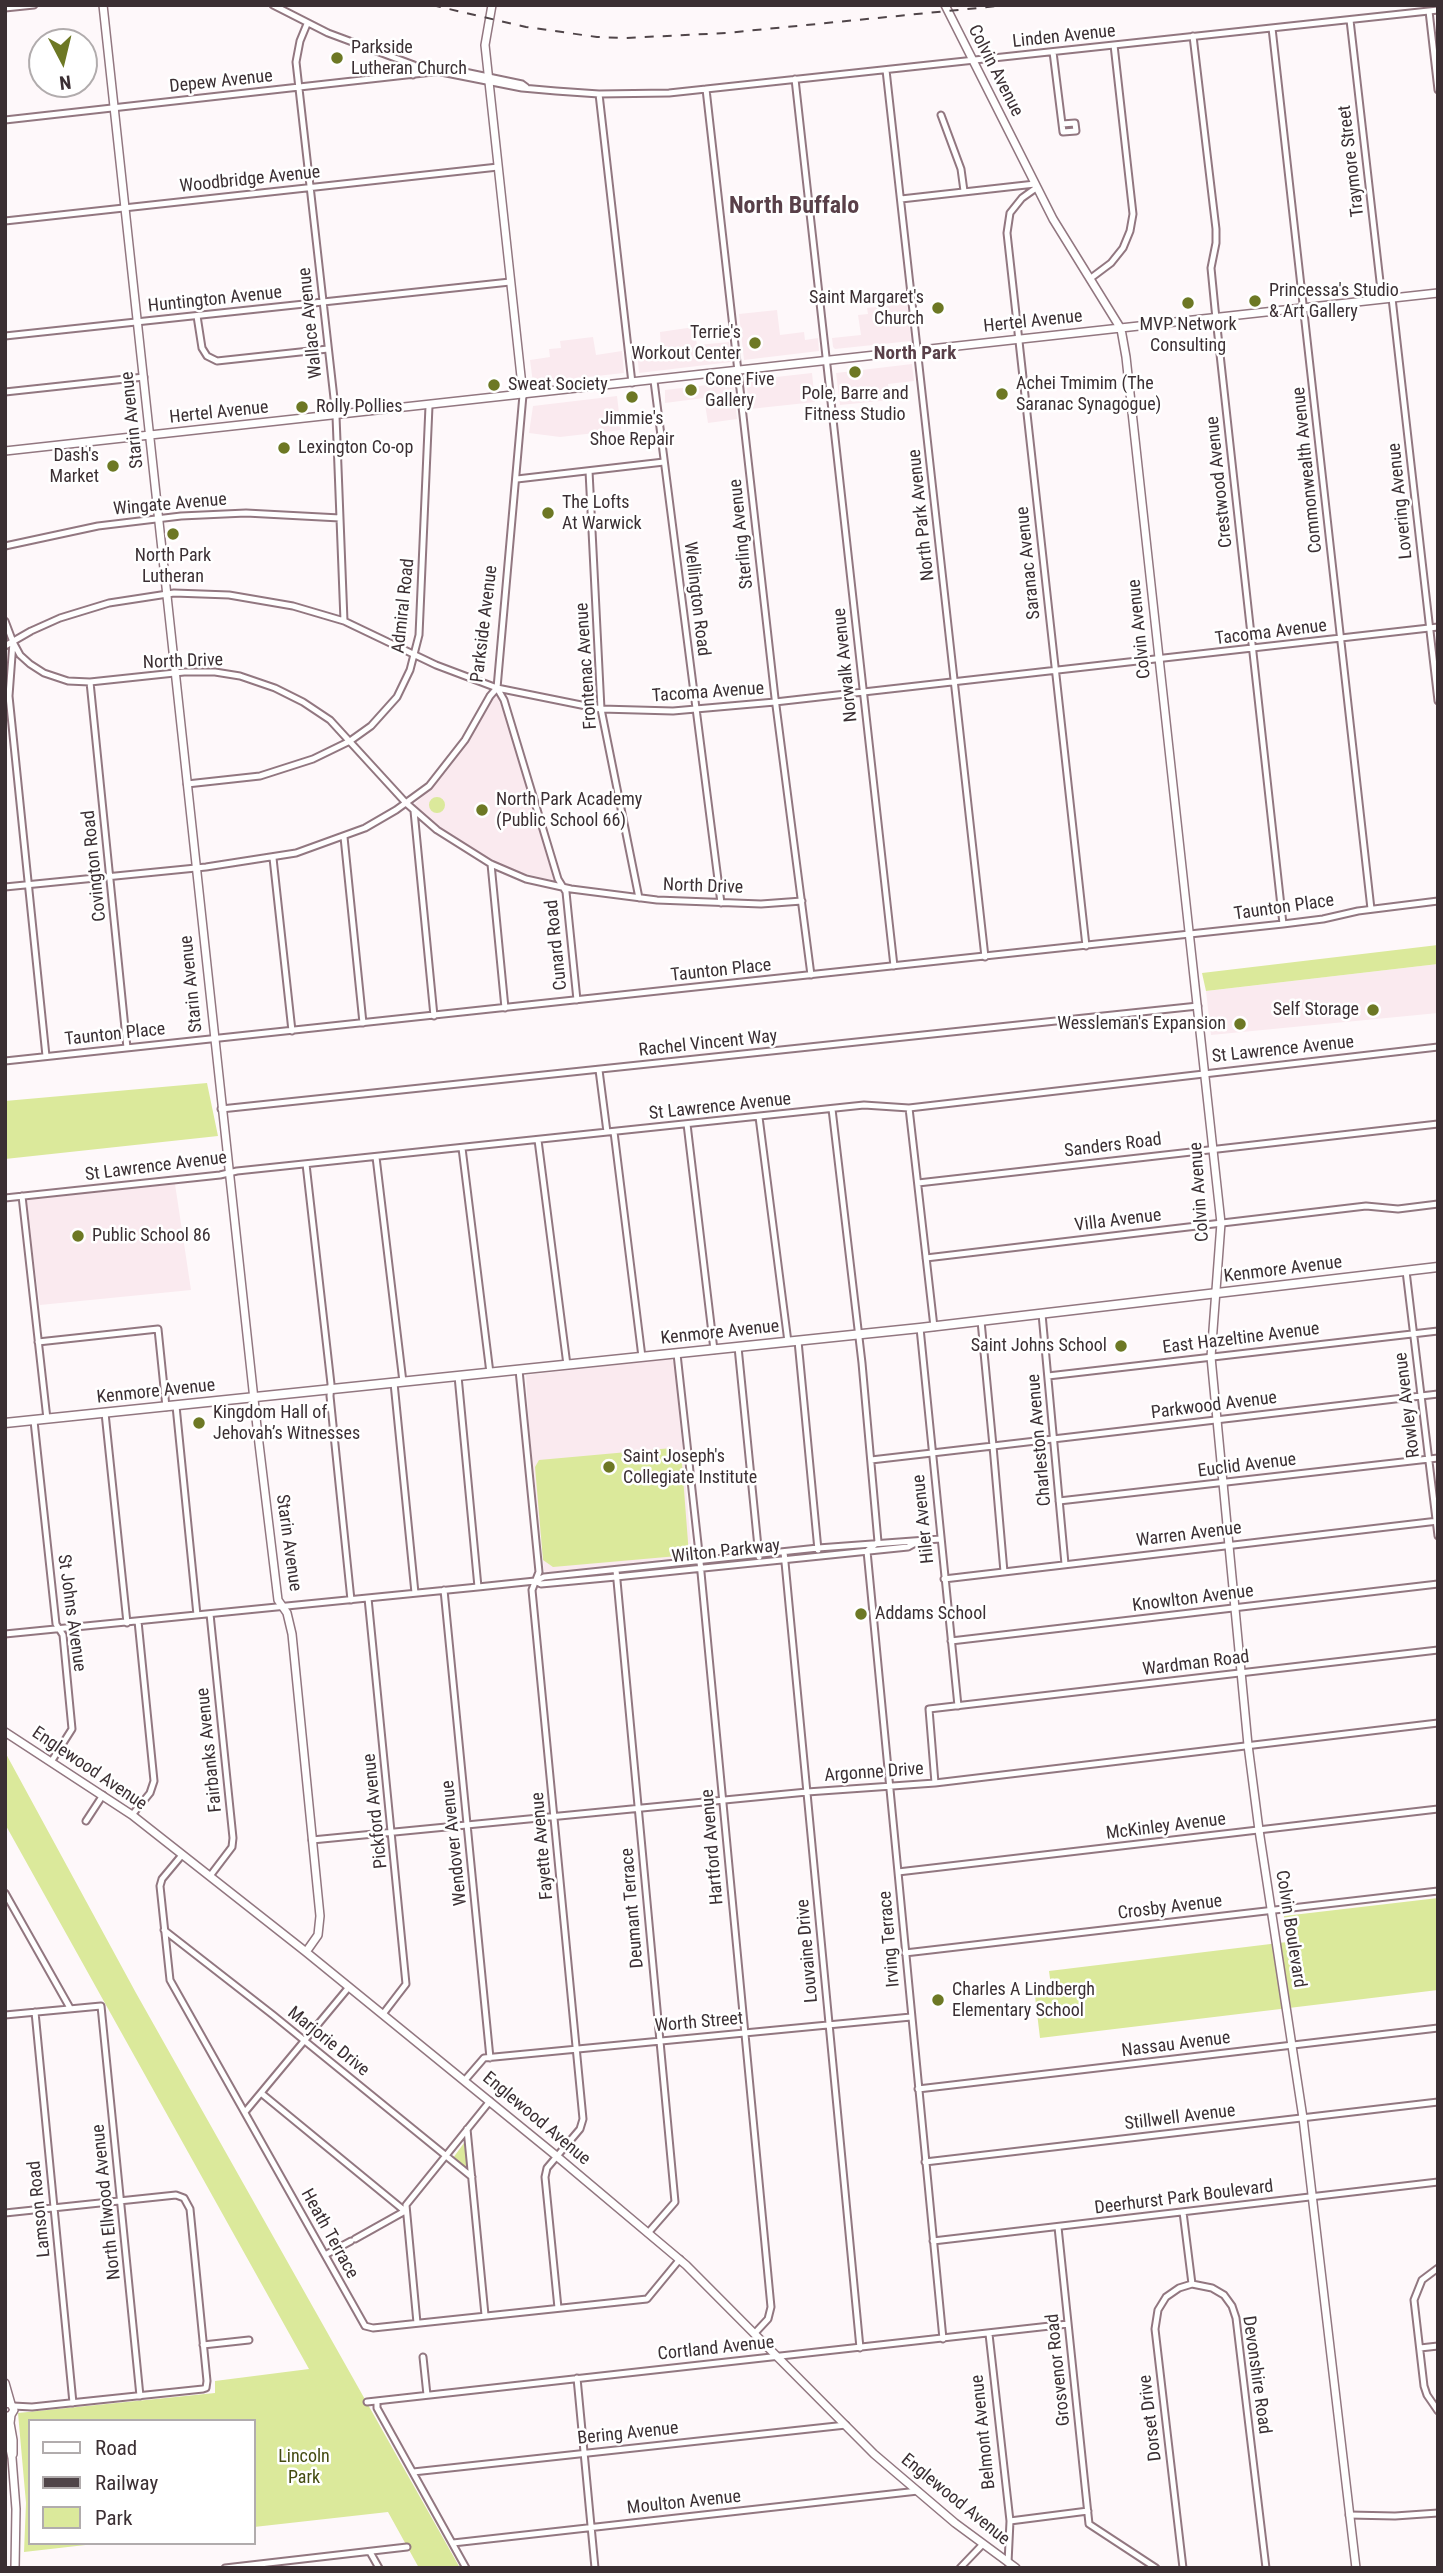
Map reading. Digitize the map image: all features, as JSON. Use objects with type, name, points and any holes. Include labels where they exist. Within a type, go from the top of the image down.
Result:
[{"type":"main road","name":"Kenmore Avenue","points":[[5,1423],[934,1327],[1438,1268]]},
{"type":"street","points":[[5,8],[34,5]]},
{"type":"street","name":"Starin Avenue","points":[[103,5],[253,1398],[278,1600],[287,1613],[292,1634],[320,1926],[318,1935],[306,1952]]},
{"type":"street","points":[[273,5],[307,24],[371,51],[414,65],[413,75]]},
{"type":"street","name":"Parkside Avenue","points":[[5,887],[273,858],[344,837],[385,817],[439,776],[466,740],[497,688],[523,395],[488,78],[485,36],[492,5]]},
{"type":"street","name":"Colvin Avenue","points":[[945,5],[1053,219],[1121,329],[1214,1149],[1221,1223],[1217,1293]]},
{"type":"street","name":"Linden Avenue","points":[[488,78],[599,94],[668,93],[1438,10]]},
{"type":"street","points":[[1429,11],[1438,90]]},
{"type":"street","name":"Traymore Street","points":[[1350,20],[1382,299]]},
{"type":"street","name":"Wallace Avenue","points":[[307,24],[297,53],[299,87],[336,416],[344,621]]},
{"type":"street","name":"Commonwealth Avenue","points":[[1272,28],[1371,909]]},
{"type":"street","name":"Crestwood Avenue","points":[[1193,36],[1217,237],[1211,268],[1216,318],[1283,924]]},
{"type":"street","points":[[1091,278],[1111,263],[1123,248],[1133,214],[1114,45]]},
{"type":"street","points":[[1053,52],[1062,124]]},
{"type":"street","name":"Depew Avenue","points":[[5,120],[456,70],[488,78]]},
{"type":"street","name":"North Park Avenue","points":[[886,70],[985,957]]},
{"type":"street","points":[[795,79],[827,361]]},
{"type":"street","name":"Sterling Avenue","points":[[706,89],[775,702],[811,975]]},
{"type":"street","points":[[599,94],[632,383]]},
{"type":"street","points":[[941,115],[961,169],[964,191]]},
{"type":"street","name":"Woodbridge Avenue","points":[[5,221],[498,167]]},
{"type":"street","points":[[901,198],[1036,186]]},
{"type":"street","name":"Saranac Avenue","points":[[1036,186],[1010,212],[1007,226],[1086,946]]},
{"type":"street","name":"Huntington Avenue","points":[[5,336],[510,282]]},
{"type":"street","name":"Hertel Avenue","points":[[5,451],[1438,293]]},
{"type":"street","name":"Lovering Avenue","points":[[1392,298],[1438,701]]},
{"type":"street","points":[[197,316],[202,348],[207,356],[218,360],[328,349]]},
{"type":"street","name":"Norwalk Avenue","points":[[827,361],[894,966]]},
{"type":"street","points":[[5,392],[144,377]]},
{"type":"street","name":"Wellington Road","points":[[654,381],[721,903]]},
{"type":"street","name":"Admiral Road","points":[[187,784],[250,778],[313,759],[350,741],[371,726],[390,707],[403,686],[415,654],[421,613],[429,406]]},
{"type":"street","points":[[517,479],[664,462]]},
{"type":"street","name":"Frontenac Avenue","points":[[589,471],[601,709],[639,898]]},
{"type":"street","name":"Wingate Avenue","points":[[5,546],[97,526],[159,519],[246,513],[340,518]]},
{"type":"street","name":"Tacoma Avenue","points":[[5,646],[31,631],[84,610],[121,600],[167,594],[242,596],[307,609],[344,621],[458,674],[497,688],[601,709],[696,711],[1438,627]]},
{"type":"street","points":[[5,621],[13,642],[9,695],[46,1056]]},
{"type":"street","name":"North Drive","points":[[13,642],[20,655],[44,673],[68,681],[90,682],[175,674],[228,674],[268,685],[317,710],[350,741],[414,811],[450,839],[491,864],[526,879],[564,888],[639,898],[721,903],[802,901]]},
{"type":"street","name":"Covington Road","points":[[90,682],[127,1048]]},
{"type":"street","name":"Cunard Road","points":[[497,688],[504,700],[558,879],[564,888],[577,1000]]},
{"type":"street","points":[[414,811],[434,1016]]},
{"type":"street","points":[[344,837],[363,1023]]},
{"type":"street","points":[[273,858],[292,1031]]},
{"type":"street","points":[[491,864],[505,1008]]},
{"type":"street","name":"Taunton Place","points":[[5,1061],[1086,946],[1323,919],[1371,909],[1438,901]]},
{"type":"street","name":"Rachel Vincent Way","points":[[221,1109],[1198,1006]]},
{"type":"street","name":"St Lawrence Avenue","points":[[5,1198],[869,1105],[909,1108],[1438,1047]]},
{"type":"street","points":[[599,1070],[611,1132],[642,1357]]},
{"type":"street","points":[[909,1108],[934,1327]]},
{"type":"street","points":[[831,1109],[859,1335],[878,1542],[867,1551]]},
{"type":"street","points":[[759,1117],[788,1342]]},
{"type":"street","points":[[687,1124],[714,1350]]},
{"type":"street","name":"Sanders Road","points":[[918,1183],[1438,1124]]},
{"type":"street","points":[[538,1140],[567,1365]]},
{"type":"street","points":[[462,1147],[490,1373]]},
{"type":"street","points":[[376,1157],[399,1383],[415,1593]]},
{"type":"street","points":[[5,1633],[351,1600],[306,1164]]},
{"type":"street","points":[[22,1196],[47,1419]]},
{"type":"street","name":"Villa Avenue","points":[[926,1258],[1366,1206],[1398,1209],[1438,1205]]},
{"type":"street","name":"Rowley Avenue","points":[[1406,1271],[1438,1536]]},
{"type":"street","name":"Colvin Boulevard","points":[[1217,1293],[1211,1357],[1248,1745],[1303,2118],[1356,2568]]},
{"type":"street","name":"Charleston Avenue","points":[[1042,1314],[1065,1564]]},
{"type":"street","points":[[981,1321],[1004,1572]]},
{"type":"street","name":"Hiler Avenue","points":[[920,1328],[958,1706]]},
{"type":"street","points":[[38,1342],[158,1329],[166,1407]]},
{"type":"street","name":"East Hazeltine Avenue","points":[[1048,1376],[1438,1331]]},
{"type":"street","points":[[798,1341],[818,1556]]},
{"type":"street","points":[[738,1347],[760,1562]]},
{"type":"street","name":"Hartford Avenue","points":[[677,1354],[700,1565],[771,2312],[755,2333]]},
{"type":"street","name":"Fayette Avenue","points":[[519,1370],[539,1572],[532,1590],[582,2125],[548,2168],[545,2177],[558,2308]]},
{"type":"street","points":[[458,1376],[478,1587]]},
{"type":"street","name":"Parkwood Avenue","points":[[871,1460],[1438,1394]]},
{"type":"street","points":[[176,1406],[197,1615]]},
{"type":"street","points":[[104,1413],[127,1623]]},
{"type":"street","name":"St Johns Avenue","points":[[34,1420],[56,1624],[63,1635],[72,1729],[51,1762]]},
{"type":"street","name":"Euclid Avenue","points":[[1059,1501],[1438,1458]]},
{"type":"street","name":"Warren Avenue","points":[[944,1579],[1437,1521]]},
{"type":"street","name":"Wilton Parkway","points":[[535,1580],[541,1584],[617,1577],[759,1554],[878,1542],[940,1539]]},
{"type":"street","name":"Wilton Parkway","points":[[351,1600],[616,1570],[785,1560],[908,1547],[919,1541]]},
{"type":"street","name":"Irving Terrace","points":[[867,1551],[943,2339]]},
{"type":"street","name":"Louvaine Drive","points":[[784,1552],[860,2348]]},
{"type":"street","name":"Deumant Terrace","points":[[616,1570],[675,2202],[649,2233]]},
{"type":"street","name":"Knowlton Avenue","points":[[951,1641],[1438,1584]]},
{"type":"street","name":"Wendover Avenue","points":[[444,1590],[490,2058]]},
{"type":"street","name":"Pickford Avenue","points":[[368,1598],[407,1984],[383,2014]]},
{"type":"street","name":"Fairbanks Avenue","points":[[210,1614],[233,1838],[232,1847],[210,1876]]},
{"type":"street","points":[[132,1815],[150,1793],[154,1781],[138,1622]]},
{"type":"street","name":"Wardman Road","points":[[935,1783],[929,1709],[1438,1650]]},
{"type":"street","name":"Argonne Drive","points":[[312,1840],[807,1792],[935,1783],[1438,1724]]},
{"type":"street","name":"Englewood Avenue","points":[[5,1732],[132,1815],[465,2080],[680,2259],[874,2454],[1008,2565],[1016,2568]]},
{"type":"street","points":[[86,1821],[103,1795]]},
{"type":"street","name":"McKinley Avenue","points":[[898,1872],[1438,1809]]},
{"type":"street","name":"Heath Terrace","points":[[182,1855],[161,1882],[170,1980],[365,2326],[373,2328],[647,2298],[680,2259]]},
{"type":"street","name":"Crosby Avenue","points":[[905,1953],[1438,1891]]},
{"type":"street","points":[[5,1893],[70,2008],[5,2015]]},
{"type":"street","name":"Marjorie Drive","points":[[164,1930],[472,2177]]},
{"type":"street","points":[[244,2112],[349,1987]]},
{"type":"street","name":"North Ellwood Avenue","points":[[70,2008],[101,2006],[140,2396]]},
{"type":"street","name":"Lamson Road","points":[[35,2012],[74,2403]]},
{"type":"street","name":"Worth Street","points":[[490,2058],[911,2017]]},
{"type":"street","name":"Nassau Avenue","points":[[918,2089],[1438,2028]]},
{"type":"street","points":[[465,2080],[484,2058],[490,2058]]},
{"type":"street","points":[[261,2093],[406,2211]]},
{"type":"street","points":[[417,2323],[406,2205],[490,2101]]},
{"type":"street","name":"Stillwell Avenue","points":[[925,2162],[1438,2102]]},
{"type":"street","points":[[467,2129],[485,2315]]},
{"type":"street","name":"Deerhurst Park Boulevard","points":[[933,2241],[1438,2182]]},
{"type":"street","points":[[5,2213],[176,2195],[184,2199],[189,2205],[207,2381],[206,2388],[203,2389],[10,2410]]},
{"type":"street","points":[[325,2255],[406,2211]]},
{"type":"street","points":[[1183,2212],[1192,2284]]},
{"type":"street","name":"Grosvenor Road","points":[[1058,2227],[1088,2511]]},
{"type":"street","points":[[1438,2268],[1422,2280],[1416,2292],[1415,2308],[1427,2395],[1438,2411]]},
{"type":"street","name":"Dorset Drive","points":[[1183,2568],[1155,2329],[1158,2310],[1166,2297],[1179,2288],[1192,2284]]},
{"type":"street","name":"Devonshire Road","points":[[1192,2284],[1212,2288],[1224,2295],[1236,2318],[1266,2568]]},
{"type":"street","name":"Cortland Avenue","points":[[367,2402],[1068,2325]]},
{"type":"street","name":"Belmont Avenue","points":[[989,2334],[1010,2521],[1008,2565]]},
{"type":"street","points":[[203,2345],[249,2340]]},
{"type":"street","points":[[1420,2348],[1438,2346]]},
{"type":"street","points":[[423,2357],[426,2395]]},
{"type":"street","points":[[576,2378],[595,2568]]},
{"type":"street","points":[[5,2383],[14,2449],[12,2458]]},
{"type":"street","points":[[376,2401],[377,2408],[466,2568]]},
{"type":"street","name":"Bering Avenue","points":[[413,2472],[846,2425]]},
{"type":"street","points":[[5,2426],[12,2458],[16,2509],[15,2568]]},
{"type":"street","name":"Moulton Avenue","points":[[453,2543],[918,2491]]},
{"type":"street","points":[[1010,2521],[1088,2511],[1089,2524],[1156,2568]]},
{"type":"street","points":[[1349,2515],[1438,2513]]},
{"type":"street","points":[[960,2568],[983,2544]]},
{"type":"street","points":[[225,2568],[407,2547]]},
{"type":"street","points":[[370,2552],[379,2568]]},
{"type":"shaded area","points":[[907,303],[911,341],[835,349],[833,347],[832,338],[861,335],[858,315],[868,314],[867,308]]},
{"type":"shaded area","points":[[777,310],[780,335],[804,332],[805,340],[818,338],[819,351],[744,360],[739,314]]},
{"type":"shaded area","points":[[694,327],[697,345],[729,342],[731,362],[639,373],[637,351],[661,348],[660,332]]},
{"type":"shaded area","points":[[593,337],[596,355],[622,351],[624,373],[533,383],[530,360],[550,357],[549,349],[561,348],[560,341]]},
{"type":"shaded area","points":[[912,364],[914,381],[888,384],[890,400],[840,405],[836,373]]},
{"type":"shaded area","points":[[812,373],[815,402],[750,409],[746,383],[749,380]]},
{"type":"shaded area","points":[[733,382],[737,419],[708,423],[704,398],[665,403],[665,390]]},
{"type":"shaded area","points":[[617,396],[621,430],[560,437],[529,433],[533,406]]},
{"type":"shaded area","points":[[498,694],[554,881],[512,870],[465,846],[414,805],[462,751],[494,695]]},
{"type":"shaded area","points":[[1438,964],[1438,1013],[1211,1035],[1206,991]]},
{"type":"shaded area","points":[[175,1184],[191,1290],[40,1305],[25,1199]]},
{"type":"shaded area","name":"Saint Joseph's Collegiate Institute","points":[[671,1359],[675,1364],[692,1556],[689,1559],[548,1573],[544,1571],[526,1375]]},
{"type":"green space","points":[[434,797],[440,797],[445,805],[443,811],[434,813],[429,808],[429,802]]},
{"type":"green space","points":[[1438,945],[1438,964],[1206,991],[1202,973]]},
{"type":"green space","points":[[207,1083],[218,1136],[5,1159],[5,1101]]},
{"type":"green space","points":[[672,1448],[672,1452],[681,1451],[689,1555],[553,1567],[543,1560],[535,1467],[539,1460]]},
{"type":"green space","name":"Lincoln Park","points":[[5,1752],[136,1993],[460,2568],[419,2568],[388,2512],[256,2527],[256,2419],[28,2419],[28,2545],[85,2545],[24,2552],[26,2503],[18,2413],[215,2393],[215,2381],[309,2369],[5,1824]]},
{"type":"green space","points":[[1438,1898],[1438,1990],[1040,2038],[1035,1996],[1052,1994],[1049,1971],[1287,1942],[1284,1916]]},
{"type":"green space","points":[[464,2143],[467,2165],[465,2167],[453,2158]]},
{"type":"railway","points":[[432,5],[526,27],[625,38],[726,33],[1008,5]]},
{"type":"place","name":"Parkside Lutheran Church","points":[[337,58]]},
{"type":"place","name":"Princessa's Studio & Art Gallery","points":[[1255,301]]},
{"type":"place","name":"MVP Network Consulting","points":[[1188,303]]},
{"type":"place","name":"Saint Margaret's Church","points":[[938,308]]},
{"type":"place","name":"Terrie's Workout Center","points":[[755,343]]},
{"type":"place","name":"Pole, Barre and Fitness Studio","points":[[855,372]]},
{"type":"place","name":"Sweat Society","points":[[494,385]]},
{"type":"place","name":"Cone Five Gallery","points":[[691,390]]},
{"type":"place","name":"Achei Tmimim (The Saranac Synagogue)","points":[[1002,394]]},
{"type":"place","name":"Jimmie's Shoe Repair","points":[[632,397]]},
{"type":"place","name":"Rolly Pollies","points":[[302,407]]},
{"type":"place","name":"Lexington Co-op","points":[[284,448]]},
{"type":"place","name":"Dash's Market","points":[[113,466]]},
{"type":"place","name":"The Lofts At Warwick","points":[[548,513]]},
{"type":"place","name":"North Park Lutheran","points":[[173,534]]},
{"type":"place","name":"North Park Academy (Public School 66)","points":[[482,810]]},
{"type":"place","name":"Self Storage","points":[[1373,1010]]},
{"type":"place","name":"Wessleman's Expansion","points":[[1240,1024]]},
{"type":"place","name":"Public School 86","points":[[78,1236]]},
{"type":"place","name":"Saint Johns School","points":[[1121,1346]]},
{"type":"place","name":"Kingdom Hall of Jehovah’s Witnesses","points":[[199,1423]]},
{"type":"place","name":"Saint Joseph's Collegiate Institute","points":[[609,1467]]},
{"type":"place","name":"Addams School","points":[[861,1614]]},
{"type":"place","name":"Charles A Lindbergh Elementary School","points":[[938,2000]]},
{"type":"district","name":"North Buffalo","points":[[794,207]]},
{"type":"district","name":"North Park","points":[[915,354]]}]
